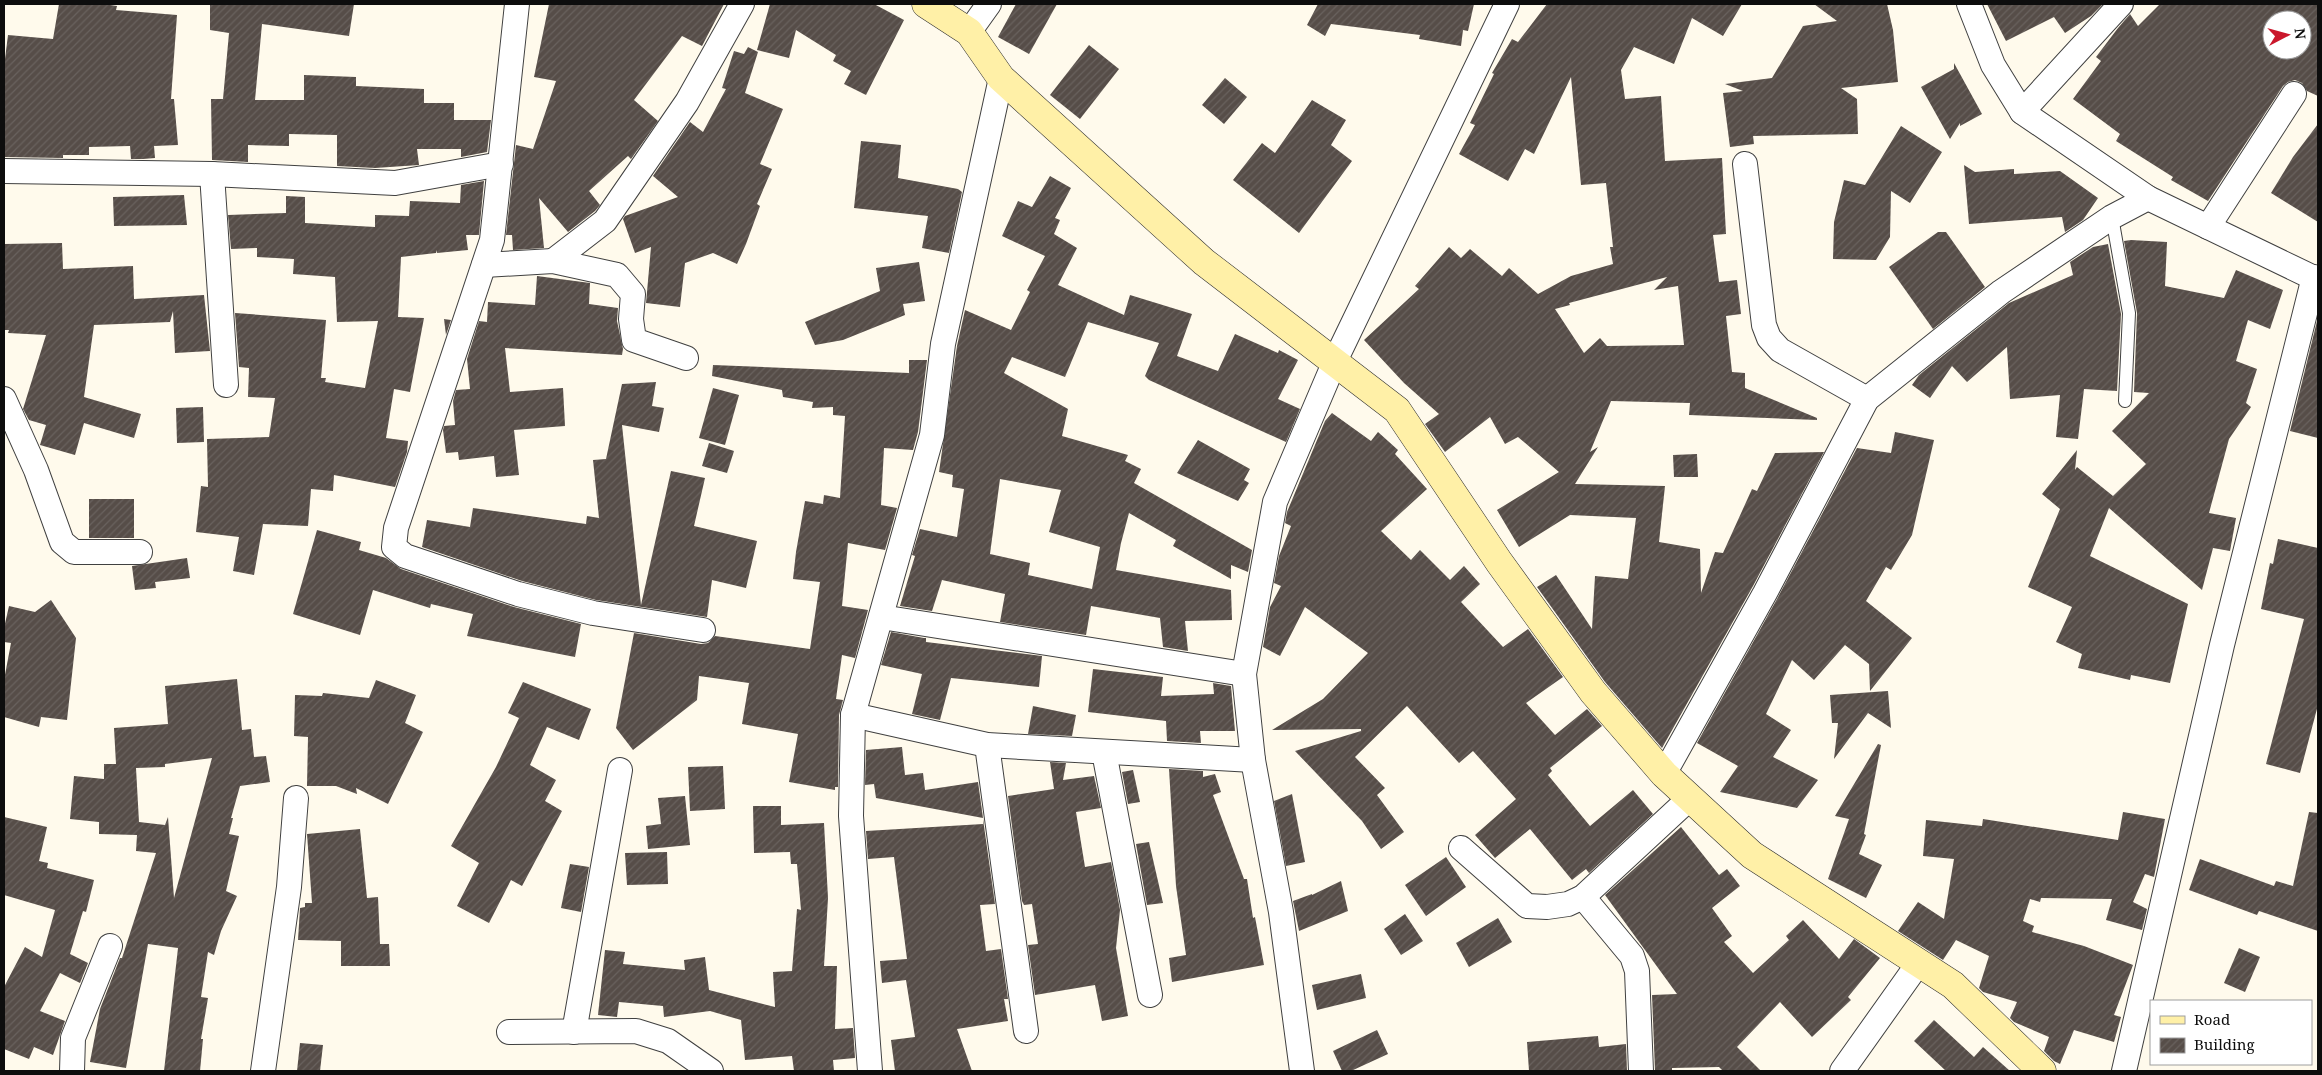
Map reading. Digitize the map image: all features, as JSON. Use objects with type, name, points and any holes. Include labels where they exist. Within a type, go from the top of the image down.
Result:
[{"type":"street","points":[[517,4],[492,240],[396,528],[394,547],[405,556],[518,594],[593,613],[703,630]]},
{"type":"street","points":[[553,261],[605,221],[687,102],[742,4]]},
{"type":"street","points":[[926,4],[969,32],[1001,78],[1204,262],[1335,361],[1396,410],[1499,562],[1593,692],[1664,774],[1752,855],[1918,964],[1953,984],[2042,1071]]},
{"type":"street","points":[[969,32],[989,4]]},
{"type":"street","points":[[1302,1071],[1281,912],[1253,760],[1244,674],[1275,502],[1335,361],[1506,4]]},
{"type":"street","points":[[1970,4],[1993,65],[2022,112],[2148,198],[2316,278],[2222,645],[2124,1071]]},
{"type":"street","points":[[2022,112],[2121,4]]},
{"type":"street","points":[[870,1071],[851,816],[853,715],[932,436],[943,344],[1001,78]]},
{"type":"street","points":[[2208,227],[2294,94]]},
{"type":"street","points":[[4,171],[212,174],[395,184],[500,164]]},
{"type":"street","points":[[1745,164],[1764,325],[1769,338],[1780,350],[1868,399]]},
{"type":"street","points":[[212,174],[226,385]]},
{"type":"street","points":[[1664,774],[1765,593],[1868,399],[2001,292],[2112,217],[2148,198]]},
{"type":"street","points":[[484,265],[553,261],[617,275],[633,294],[632,319],[634,340],[686,358]]},
{"type":"street","points":[[4,399],[36,470],[62,542],[74,552],[140,552]]},
{"type":"street","points":[[881,617],[1244,674]]},
{"type":"street","points":[[853,715],[988,745],[1253,760]]},
{"type":"street","points":[[988,745],[1026,1031]]},
{"type":"street","points":[[1104,752],[1150,995]]},
{"type":"street","points":[[574,1032],[620,770]]},
{"type":"street","points":[[263,1071],[289,887],[296,798]]},
{"type":"street","points":[[1461,848],[1527,906],[1547,907],[1568,904],[1583,897],[1690,798]]},
{"type":"street","points":[[1583,897],[1632,956],[1637,971],[1641,1071]]},
{"type":"street","points":[[72,1071],[73,1038],[110,946]]},
{"type":"street","points":[[1842,1071],[1918,964]]},
{"type":"street","points":[[510,1032],[636,1032],[668,1041],[712,1071]]},
{"type":"lane","points":[[2112,217],[2129,313],[2125,401]]},
{"type":"building","points":[[59,4],[103,4],[117,6],[116,10],[177,15],[171,99],[174,99],[178,145],[154,146],[155,158],[143,159],[131,159],[130,146],[89,147],[89,155],[63,155],[63,158],[4,157],[4,67],[8,35],[53,39]]},
{"type":"building","points":[[210,4],[354,4],[349,36],[262,24],[255,100],[304,100],[304,75],[356,77],[356,86],[424,89],[424,103],[454,103],[454,120],[491,120],[487,152],[461,157],[461,149],[417,149],[419,165],[375,168],[337,166],[337,135],[289,134],[289,146],[248,145],[248,162],[212,160],[211,99],[223,99],[229,33],[210,30]]},
{"type":"building","points":[[549,4],[724,4],[702,46],[682,36],[634,100],[658,121],[631,159],[628,156],[589,191],[600,205],[595,211],[568,232],[539,198],[544,248],[513,250],[512,235],[506,235],[516,145],[533,149],[556,81],[534,77]]},
{"type":"building","points":[[770,4],[874,4],[904,20],[866,95],[844,84],[851,71],[833,61],[836,55],[796,30],[789,58],[757,50]]},
{"type":"building","points":[[1016,4],[1057,4],[1029,54],[998,37]]},
{"type":"building","points":[[1318,4],[1474,4],[1468,31],[1463,30],[1461,46],[1419,39],[1420,35],[1331,24],[1325,36],[1307,25]]},
{"type":"building","points":[[1547,4],[1742,4],[1723,36],[1692,18],[1674,64],[1634,47],[1621,70],[1625,99],[1661,96],[1665,161],[1722,158],[1726,234],[1713,235],[1719,282],[1737,280],[1741,314],[1726,316],[1732,372],[1745,373],[1745,388],[1817,418],[1817,420],[1689,415],[1690,403],[1611,401],[1590,452],[1598,447],[1575,484],[1665,486],[1659,542],[1700,549],[1701,593],[1715,552],[1723,553],[1752,489],[1757,491],[1775,453],[1824,452],[1753,586],[1662,748],[1605,682],[1537,587],[1556,575],[1592,629],[1595,576],[1628,579],[1636,518],[1570,515],[1519,547],[1497,510],[1559,472],[1518,437],[1505,444],[1490,417],[1445,452],[1425,424],[1439,414],[1404,383],[1364,340],[1419,289],[1415,286],[1449,247],[1461,258],[1470,249],[1502,276],[1509,268],[1538,294],[1571,276],[1613,264],[1610,247],[1613,247],[1606,183],[1581,185],[1571,77],[1534,154],[1525,149],[1508,181],[1459,154],[1475,125],[1470,123],[1494,74],[1492,73],[1512,39],[1518,42]],"holes":[[[1667,277],[1654,290],[1678,286],[1684,345],[1607,346],[1600,338],[1584,353],[1555,309],[1570,305],[1569,303]]]},
{"type":"building","points":[[1814,4],[1887,4],[1893,30],[1898,82],[1841,88],[1857,99],[1858,134],[1753,136],[1754,144],[1730,147],[1723,93],[1743,91],[1725,84],[1772,78],[1803,26],[1837,21]]},
{"type":"building","points":[[1987,4],[2103,4],[2091,16],[2065,33],[2054,17],[2006,41]]},
{"type":"building","points":[[2160,4],[2318,4],[2318,96],[2307,91],[2302,83],[2295,80],[2283,86],[2208,201],[2171,180],[2173,177],[2116,141],[2120,134],[2073,99],[2101,61],[2096,57],[2130,14],[2138,26]]},
{"type":"building","points":[[1089,45],[1119,69],[1080,119],[1050,95]]},
{"type":"building","points":[[748,47],[758,52],[745,93],[783,109],[760,164],[772,169],[757,204],[760,206],[746,244],[737,264],[713,253],[685,263],[680,307],[646,303],[651,247],[635,253],[623,219],[625,216],[678,197],[653,176],[690,122],[703,132],[726,89],[722,88],[734,51],[744,54]]},
{"type":"building","points":[[1954,63],[1982,114],[1960,126],[1960,123],[1950,139],[1921,87],[1954,69]]},
{"type":"building","points":[[1225,78],[1247,97],[1224,124],[1202,105]]},
{"type":"building","points":[[1312,100],[1346,120],[1331,145],[1352,161],[1299,233],[1233,180],[1262,143],[1275,153]]},
{"type":"building","points":[[2318,124],[2318,222],[2271,193],[2293,157]]},
{"type":"building","points":[[1901,126],[1942,152],[1910,203],[1891,191],[1890,237],[1876,260],[1833,259],[1834,222],[1844,180],[1865,185]]},
{"type":"building","points":[[861,141],[901,145],[898,178],[958,189],[962,192],[949,253],[922,248],[928,216],[854,208]]},
{"type":"building","points":[[1964,165],[1975,172],[2014,169],[2014,174],[2060,171],[2098,198],[2083,220],[2065,232],[2062,217],[1969,224]]},
{"type":"building","points":[[1050,176],[1071,188],[1055,218],[1060,220],[1054,234],[1077,248],[1058,285],[1124,315],[1130,295],[1192,314],[1177,356],[1218,371],[1235,334],[1278,353],[1279,350],[1298,360],[1278,399],[1300,409],[1286,442],[1149,380],[1145,376],[1159,343],[1088,322],[1065,377],[1012,357],[1004,373],[1068,409],[1062,436],[1128,455],[1125,461],[1141,469],[1134,483],[1252,550],[1248,572],[1231,565],[1231,579],[1173,546],[1176,540],[1129,513],[1116,570],[1231,590],[1232,620],[1185,621],[1188,651],[1163,647],[1160,618],[1091,606],[1086,635],[1000,622],[1005,594],[942,580],[932,611],[900,606],[915,556],[912,555],[920,529],[957,537],[964,489],[952,487],[953,475],[939,472],[957,346],[965,310],[1011,330],[1030,292],[1027,290],[1045,256],[1002,236],[1018,201],[1032,207]],"holes":[[[1000,479],[1061,490],[1049,532],[1100,547],[1092,589],[1028,575],[1030,563],[990,554]]]},
{"type":"building","points":[[484,181],[479,235],[466,235],[468,250],[437,253],[437,250],[436,253],[401,257],[398,317],[424,318],[410,392],[394,389],[386,438],[408,441],[407,452],[395,487],[334,475],[333,491],[311,489],[308,526],[263,524],[254,575],[233,571],[239,537],[196,532],[201,486],[208,487],[207,439],[269,437],[275,398],[248,397],[249,368],[239,367],[235,313],[326,320],[321,378],[326,378],[325,382],[365,388],[378,321],[337,322],[335,277],[293,274],[294,259],[257,257],[257,248],[231,249],[228,215],[286,213],[286,196],[305,197],[305,223],[375,227],[375,215],[409,216],[410,201],[460,203],[461,185]]},
{"type":"building","points":[[184,195],[187,225],[114,226],[113,197]]},
{"type":"building","points":[[1938,232],[1946,232],[1985,287],[1933,329],[1889,267]]},
{"type":"building","points":[[2124,241],[2167,242],[2165,286],[2224,298],[2236,270],[2283,290],[2270,329],[2248,320],[2236,361],[2257,369],[2246,403],[2251,407],[2229,439],[2209,513],[2236,518],[2230,551],[2213,548],[2202,590],[2109,508],[2090,556],[2188,604],[2170,683],[2131,675],[2130,680],[2078,668],[2082,654],[2056,642],[2072,607],[2028,587],[2060,509],[2042,494],[2077,450],[2075,470],[2077,467],[2113,496],[2146,464],[2112,431],[2149,393],[2134,392],[2137,313]]},
{"type":"building","points":[[62,243],[63,269],[133,266],[134,299],[204,295],[210,351],[175,353],[173,311],[170,322],[94,325],[84,397],[141,414],[134,438],[84,423],[75,455],[40,445],[46,425],[29,420],[23,409],[46,335],[8,333],[9,330],[4,330],[4,244]]},
{"type":"building","points":[[2108,244],[2121,314],[2117,391],[2084,389],[2078,439],[2056,437],[2060,395],[2010,399],[2007,347],[1967,382],[1952,366],[1930,398],[1912,385],[1919,375],[2009,303],[2073,275],[2070,262],[2093,247]]},
{"type":"building","points":[[919,262],[925,301],[903,304],[905,315],[843,340],[815,345],[805,322],[880,291],[876,268]]},
{"type":"building","points":[[537,276],[590,283],[589,304],[618,308],[617,321],[623,349],[622,355],[505,348],[510,392],[563,388],[565,426],[514,430],[519,475],[496,477],[494,456],[459,460],[458,452],[446,453],[443,430],[444,426],[455,425],[453,401],[456,390],[470,389],[467,359],[479,321],[487,322],[488,302],[535,305]]},
{"type":"building","points":[[2318,317],[2318,438],[2290,431]]},
{"type":"building","points":[[444,319],[451,320],[446,335]]},
{"type":"building","points":[[909,360],[927,360],[918,432],[913,450],[884,448],[881,505],[897,508],[885,550],[848,543],[842,606],[868,610],[855,658],[842,655],[836,699],[843,700],[839,715],[838,787],[835,787],[835,790],[789,782],[798,734],[742,724],[749,683],[699,676],[697,700],[633,750],[616,728],[634,633],[701,644],[708,643],[715,636],[810,649],[820,582],[793,579],[796,552],[805,501],[823,504],[824,495],[840,498],[845,416],[833,415],[833,407],[812,408],[813,402],[783,397],[782,390],[712,376],[713,365],[909,373]]},
{"type":"building","points":[[656,382],[652,406],[664,408],[659,432],[622,425],[641,605],[671,471],[705,478],[694,526],[757,541],[746,588],[712,580],[707,617],[596,600],[522,581],[422,547],[427,520],[470,527],[473,508],[586,524],[587,516],[599,518],[593,460],[606,459],[622,384]]},
{"type":"building","points":[[713,388],[739,395],[725,445],[699,438]]},
{"type":"building","points":[[203,407],[204,442],[177,443],[176,408]]},
{"type":"building","points":[[1332,413],[1371,441],[1378,432],[1398,450],[1395,454],[1427,489],[1381,531],[1411,560],[1420,550],[1450,580],[1464,566],[1480,584],[1461,602],[1503,647],[1528,629],[1563,677],[1526,703],[1555,735],[1587,709],[1602,726],[1550,768],[1552,771],[1548,775],[1590,826],[1633,790],[1653,814],[1589,873],[1586,869],[1572,880],[1530,829],[1495,858],[1475,835],[1516,799],[1473,751],[1459,763],[1407,706],[1355,757],[1385,788],[1377,795],[1404,832],[1381,849],[1362,821],[1295,751],[1361,731],[1361,729],[1272,730],[1323,699],[1368,653],[1305,607],[1280,656],[1263,647],[1270,607],[1281,586],[1274,583],[1279,556],[1291,526],[1285,523],[1287,512],[1325,421]]},
{"type":"building","points":[[1895,432],[1934,440],[1912,535],[1891,570],[1886,567],[1866,601],[1912,638],[1870,691],[1869,664],[1845,645],[1814,680],[1792,660],[1766,714],[1791,730],[1773,757],[1818,780],[1797,808],[1720,792],[1738,766],[1697,743],[1777,599],[1857,448],[1891,453]]},
{"type":"building","points":[[1198,440],[1250,469],[1244,480],[1249,483],[1238,501],[1177,473]]},
{"type":"building","points":[[709,443],[734,451],[727,473],[702,466]]},
{"type":"building","points":[[1697,454],[1698,477],[1674,477],[1673,455]]},
{"type":"building","points":[[89,499],[134,499],[134,538],[89,538]]},
{"type":"building","points":[[317,530],[361,542],[359,550],[386,558],[401,569],[514,607],[581,624],[575,657],[467,636],[473,614],[431,604],[430,608],[373,590],[360,635],[293,614]]},
{"type":"building","points":[[2278,539],[2318,548],[2318,705],[2300,773],[2266,764],[2304,619],[2261,609],[2270,563],[2273,564]]},
{"type":"building","points":[[187,558],[190,578],[155,582],[156,588],[135,590],[132,566]]},
{"type":"building","points":[[51,600],[76,638],[67,720],[41,717],[39,727],[4,717],[4,680],[11,643],[4,642],[4,628],[9,606],[35,612]]},
{"type":"building","points":[[891,632],[926,638],[926,642],[1042,656],[1039,687],[951,678],[940,720],[912,714],[922,674],[881,665]]},
{"type":"building","points":[[1093,669],[1163,677],[1161,696],[1214,694],[1213,683],[1231,686],[1235,731],[1200,731],[1201,743],[1167,741],[1166,721],[1088,712]]},
{"type":"building","points":[[237,679],[242,730],[251,729],[254,757],[266,756],[270,782],[240,786],[231,818],[233,818],[229,834],[239,836],[226,891],[237,896],[221,931],[214,955],[208,952],[201,997],[208,998],[201,1039],[203,1039],[200,1071],[164,1071],[178,948],[148,944],[126,1068],[90,1062],[100,1009],[120,958],[122,958],[156,853],[136,851],[137,835],[99,834],[99,822],[70,819],[74,776],[104,779],[104,764],[116,764],[114,728],[168,724],[165,686]],"holes":[[[212,758],[174,898],[168,817],[165,825],[139,822],[136,768],[165,767],[165,764]]]},
{"type":"building","points":[[376,680],[416,695],[405,723],[423,732],[388,804],[356,788],[357,794],[336,786],[307,786],[308,737],[294,736],[295,695],[322,696],[323,693],[369,698]]},
{"type":"building","points":[[523,682],[591,709],[579,740],[547,727],[530,765],[556,780],[545,801],[562,811],[522,886],[511,880],[489,923],[457,906],[479,863],[451,846],[496,767],[519,718],[508,713]]},
{"type":"building","points":[[1888,691],[1891,728],[1868,713],[1834,759],[1838,723],[1832,723],[1830,695]]},
{"type":"building","points":[[1033,706],[1076,715],[1072,736],[1028,734]]},
{"type":"building","points":[[1878,744],[1881,745],[1864,834],[1866,835],[1859,854],[1882,865],[1866,898],[1828,879],[1849,819],[1835,816]]},
{"type":"building","points":[[902,747],[905,775],[923,773],[925,790],[978,782],[983,818],[876,798],[874,784],[865,785],[866,750]]},
{"type":"building","points":[[1050,762],[1066,763],[1063,780],[1094,776],[1101,808],[1076,812],[1085,867],[1111,862],[1120,910],[1116,948],[1128,1016],[1102,1021],[1095,985],[1035,995],[1028,945],[1038,944],[1032,904],[1024,905],[1022,901],[1008,796],[1054,789]]},
{"type":"building","points":[[723,766],[725,809],[690,811],[688,767]]},
{"type":"building","points":[[1169,769],[1203,771],[1203,777],[1215,774],[1221,792],[1213,795],[1244,879],[1247,879],[1253,918],[1255,917],[1264,965],[1172,982],[1169,958],[1186,955],[1176,886]]},
{"type":"building","points":[[1133,770],[1140,802],[1128,804],[1122,772]]},
{"type":"building","points":[[1292,794],[1305,862],[1286,866],[1274,801]]},
{"type":"building","points":[[685,796],[690,845],[648,849],[646,826],[661,824],[658,798]]},
{"type":"building","points":[[753,806],[781,806],[781,825],[824,823],[828,898],[824,966],[837,966],[835,1029],[853,1028],[855,1058],[833,1060],[834,1071],[794,1071],[792,1056],[745,1060],[741,1020],[710,1011],[664,1017],[663,1006],[619,1002],[617,1017],[598,1015],[605,950],[625,952],[623,964],[685,970],[684,960],[705,957],[709,990],[775,1007],[773,972],[792,971],[797,909],[801,910],[797,864],[791,864],[790,852],[754,853]]},
{"type":"building","points":[[2123,812],[2165,819],[2154,877],[2145,874],[2133,902],[2147,909],[2142,930],[2106,920],[2112,899],[2041,898],[2040,902],[2030,899],[2023,921],[2034,926],[2032,932],[2084,946],[2133,965],[2114,1015],[2121,1017],[2114,1042],[2074,1030],[2060,1064],[2044,1051],[2049,1037],[2014,1022],[2010,1018],[2017,1002],[1983,992],[1979,988],[1989,956],[1956,940],[1943,960],[1898,931],[1918,902],[1944,919],[1954,859],[1923,856],[1926,820],[1982,826],[1983,819],[2118,840]]},
{"type":"building","points":[[2309,812],[2318,813],[2318,931],[2259,911],[2257,915],[2189,890],[2200,859],[2274,886],[2276,881],[2293,886]]},
{"type":"building","points":[[4,817],[47,827],[39,861],[48,863],[47,868],[94,880],[86,912],[83,911],[70,954],[88,963],[80,983],[60,973],[40,1011],[65,1021],[53,1055],[34,1047],[29,1059],[4,1049],[4,987],[25,947],[42,957],[55,910],[4,895]]},
{"type":"building","points":[[983,819],[995,904],[980,905],[986,951],[1001,949],[1008,999],[1004,999],[1008,1021],[957,1029],[972,1071],[895,1071],[891,1040],[915,1037],[906,980],[882,983],[880,961],[907,959],[894,857],[868,859],[866,831],[983,824]]},
{"type":"building","points":[[1681,827],[1719,875],[1727,869],[1740,886],[1712,908],[1732,936],[1724,942],[1753,973],[1789,940],[1786,936],[1803,920],[1839,959],[1854,939],[1880,958],[1848,997],[1851,1000],[1812,1037],[1780,1002],[1737,1047],[1761,1071],[1723,1071],[1719,1067],[1672,1068],[1672,1071],[1655,1071],[1652,995],[1677,994],[1605,895]]},
{"type":"building","points":[[360,829],[367,898],[378,897],[380,944],[389,944],[390,966],[341,966],[341,941],[298,940],[300,908],[305,907],[305,903],[312,903],[307,834]]},
{"type":"building","points":[[1149,842],[1163,903],[1147,905],[1136,844]]},
{"type":"building","points":[[667,852],[668,884],[627,885],[625,853]]},
{"type":"building","points":[[1446,857],[1466,887],[1426,916],[1405,885]]},
{"type":"building","points":[[570,864],[589,867],[581,912],[561,908]]},
{"type":"building","points":[[1341,881],[1348,911],[1299,931],[1293,901],[1312,895]]},
{"type":"building","points":[[1405,914],[1423,941],[1401,955],[1384,929]]},
{"type":"building","points":[[1498,918],[1512,942],[1469,967],[1456,943]]},
{"type":"building","points":[[2239,948],[2260,957],[2245,992],[2224,983]]},
{"type":"building","points":[[1361,974],[1366,998],[1317,1010],[1312,985]]},
{"type":"building","points":[[1934,1020],[1974,1057],[1983,1047],[2010,1071],[1946,1071],[1914,1041]]},
{"type":"building","points":[[1377,1030],[1388,1054],[1351,1071],[1342,1071],[1333,1051]]},
{"type":"building","points":[[1598,1036],[1599,1047],[1626,1044],[1627,1071],[1529,1071],[1527,1042]]},
{"type":"building","points":[[300,1043],[323,1045],[320,1071],[297,1071]]}]
